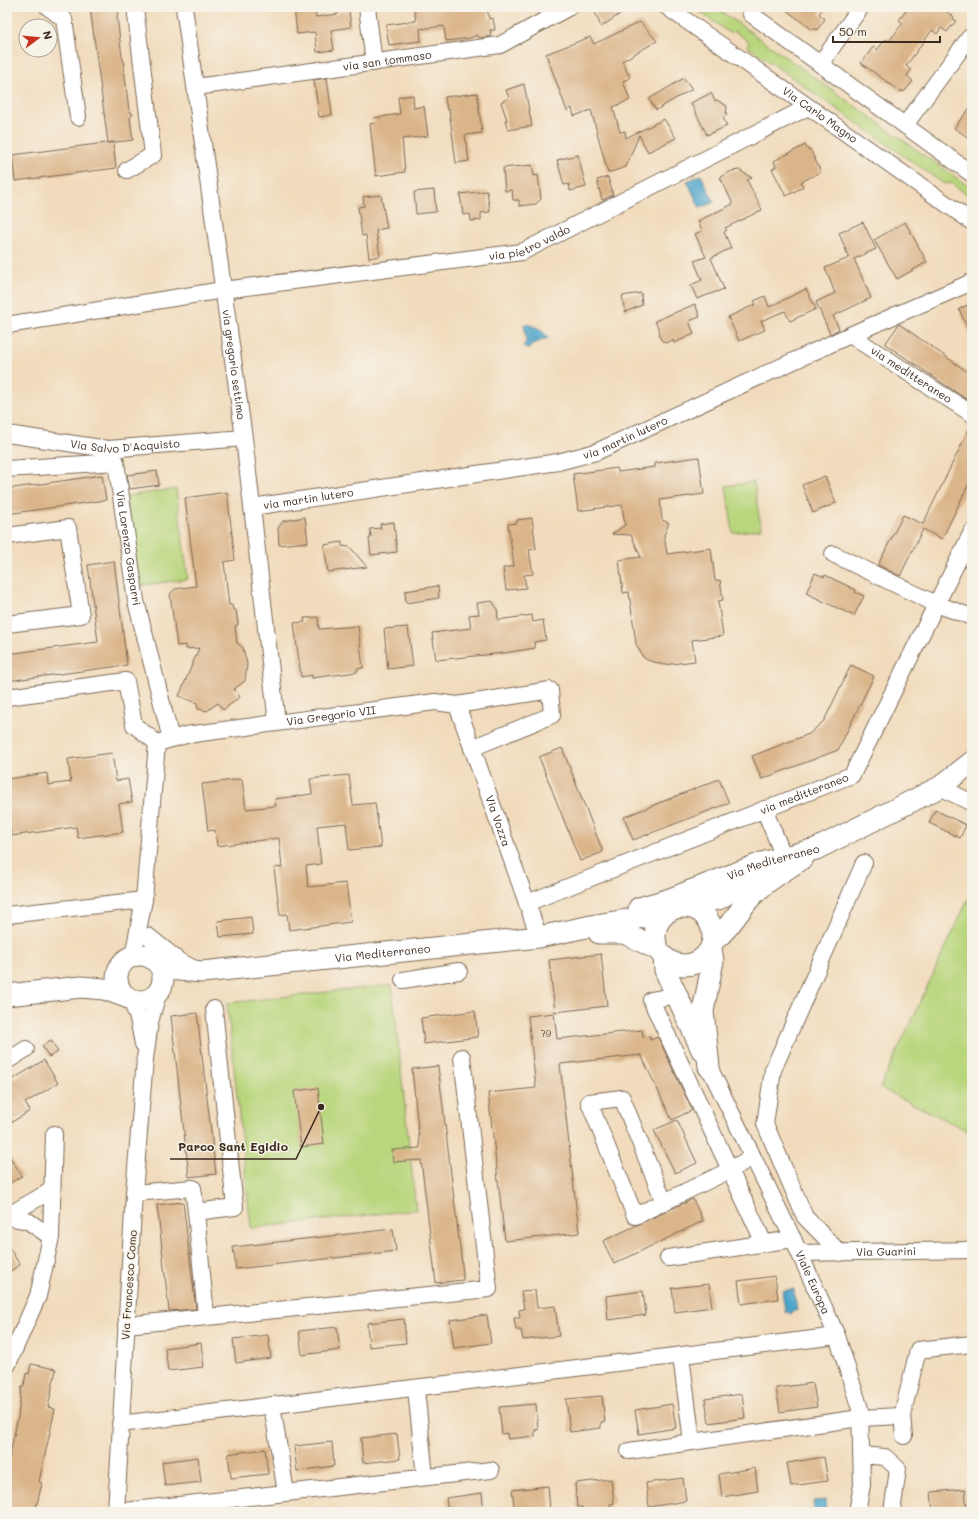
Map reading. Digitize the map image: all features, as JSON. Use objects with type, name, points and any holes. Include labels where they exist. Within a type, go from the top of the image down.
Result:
[{"type":"main road","name":"Via Mediterraneo","points":[[563,932],[595,917],[642,907],[670,899],[762,863],[816,849],[940,787],[972,762]]},
{"type":"main road","points":[[686,906],[718,898],[765,872],[816,849]]},
{"type":"main road","points":[[661,953],[672,963],[690,965],[706,955],[712,944],[723,934],[750,898],[769,881],[816,849]]},
{"type":"main road","points":[[678,906],[695,908],[704,914],[710,922],[713,931],[713,961],[703,1011],[709,1067],[665,970],[655,931],[663,914],[678,906]]},
{"type":"main road","name":"Via Mediterraneo","points":[[156,962],[168,969],[202,972],[539,937],[596,925],[663,914]]},
{"type":"main road","name":"Via Mediterraneo","points":[[563,932],[624,933],[661,953]]},
{"type":"main road","points":[[7,995],[64,988],[104,989],[142,1002],[148,1000],[159,991],[163,976],[156,962],[140,955],[104,976],[64,988]]},
{"type":"main road","points":[[126,963],[117,982],[121,992],[128,998]]},
{"type":"main road","name":"Via Mediterraneo","points":[[159,991],[202,972]]},
{"type":"street","points":[[48,7],[64,18],[78,117]]},
{"type":"street","points":[[127,170],[153,155],[135,7]]},
{"type":"street","name":"via gregorio settimo","points":[[184,7],[244,438],[277,723]]},
{"type":"street","points":[[367,7],[374,63]]},
{"type":"street","name":"via san tommaso","points":[[196,87],[500,45],[568,7]]},
{"type":"street","name":"Via Carlo Magno","points":[[667,7],[972,222]]},
{"type":"street","points":[[748,7],[751,14],[972,174]]},
{"type":"street","points":[[820,64],[861,7]]},
{"type":"street","points":[[905,125],[969,38]]},
{"type":"street","name":"via pietro valdo","points":[[7,325],[223,290],[522,252],[808,106]]},
{"type":"street","name":"via martin lutero","points":[[252,507],[558,462],[596,452],[850,335],[972,282]]},
{"type":"street","name":"via meditteraneo","points":[[850,335],[972,414]]},
{"type":"street","name":"Via Salvo D'Acquisto","points":[[7,434],[108,449],[244,438]]},
{"type":"street","name":"Via Lorenzo Gasparri","points":[[7,469],[116,462],[136,601],[164,741]]},
{"type":"street","points":[[7,536],[68,528],[80,615],[7,624]]},
{"type":"street","name":"via meditteraneo","points":[[527,903],[764,809],[852,776],[972,532]]},
{"type":"street","points":[[834,554],[936,604],[972,617]]},
{"type":"street","points":[[7,697],[126,681],[134,725],[164,741],[144,900],[126,963]]},
{"type":"street","name":"Via Gregorio VII","points":[[164,741],[186,735],[435,702],[458,705],[550,690],[552,715],[472,748]]},
{"type":"street","name":"Via Vozza","points":[[458,705],[539,937]]},
{"type":"street","points":[[940,787],[972,803]]},
{"type":"street","points":[[764,809],[784,858]]},
{"type":"street","points":[[840,1253],[805,1218],[764,1124],[773,1070],[864,863]]},
{"type":"street","points":[[7,915],[144,900]]},
{"type":"street","points":[[144,900],[148,936],[156,962]]},
{"type":"street","points":[[148,936],[179,961],[202,972]]},
{"type":"street","points":[[404,980],[459,971]]},
{"type":"street","name":"Via Francesco Como","points":[[116,1512],[134,1193],[145,1059],[150,1022],[159,991]]},
{"type":"street","points":[[677,995],[651,1000],[764,1243]]},
{"type":"street","name":"Via Francesco Como","points":[[128,998],[138,1018],[145,1059]]},
{"type":"street","points":[[196,1212],[235,1207],[214,1009]]},
{"type":"street","points":[[7,1061],[26,1049]]},
{"type":"street","points":[[126,1325],[488,1289],[462,1057]]},
{"type":"street","name":"Viale Europa","points":[[709,1067],[793,1239],[837,1336],[860,1409],[862,1485],[858,1512]]},
{"type":"street","points":[[664,1202],[622,1098],[589,1102],[635,1216],[664,1202],[730,1170],[752,1157]]},
{"type":"street","points":[[7,1366],[38,1296],[51,1237],[54,1134]]},
{"type":"street","points":[[134,1193],[193,1188],[206,1316]]},
{"type":"street","points":[[7,1216],[52,1190]]},
{"type":"street","points":[[7,1216],[28,1221],[51,1237]]},
{"type":"street","points":[[668,1258],[793,1239]]},
{"type":"street","name":"Via Guarini","points":[[800,1254],[972,1250]]},
{"type":"street","points":[[120,1424],[416,1389],[837,1336]]},
{"type":"street","points":[[904,1436],[902,1416],[918,1350],[972,1344]]},
{"type":"street","points":[[682,1356],[692,1442]]},
{"type":"street","points":[[416,1389],[425,1477]]},
{"type":"street","points":[[272,1405],[286,1493]]},
{"type":"street","points":[[629,1451],[860,1418],[902,1416]]},
{"type":"street","points":[[861,1455],[886,1457],[898,1469],[892,1512]]},
{"type":"street","points":[[116,1512],[490,1470]]},
{"type":"green space","points":[[693,7],[715,7],[972,189],[972,198],[951,183],[944,184],[747,46],[749,42],[734,31],[731,34]]},
{"type":"green space","points":[[754,482],[761,529],[733,533],[726,486]]},
{"type":"green space","points":[[176,489],[188,579],[138,586],[126,496]]},
{"type":"green space","points":[[970,895],[972,896],[972,1133],[880,1088]]},
{"type":"green space","points":[[392,985],[416,1210],[251,1228],[227,1003]]},
{"type":"water","points":[[701,175],[714,202],[700,208],[687,181]]},
{"type":"water","points":[[524,324],[537,328],[548,338],[531,345],[529,349],[526,349],[523,346],[526,342]]},
{"type":"water","points":[[794,1289],[797,1310],[790,1314],[787,1311],[785,1312],[782,1291]]},
{"type":"water","points":[[825,1500],[826,1512],[814,1512],[813,1501]]},
{"type":"building","points":[[90,7],[120,7],[117,16],[122,57],[125,64],[124,67],[129,111],[133,114],[130,118],[133,140],[108,143]]},
{"type":"building","points":[[294,7],[315,7],[316,17],[338,14],[338,12],[349,10],[351,27],[331,30],[334,50],[317,52],[315,32],[297,34]]},
{"type":"building","points":[[414,7],[487,7],[489,19],[493,18],[495,30],[490,30],[491,36],[481,38],[476,35],[471,38],[446,41],[444,26],[420,29],[421,41],[389,45],[386,25],[416,21]]},
{"type":"building","points":[[593,7],[630,7],[601,27]]},
{"type":"building","points":[[782,7],[824,7],[819,14],[825,19],[817,30],[814,28],[813,30]]},
{"type":"building","points":[[909,7],[940,7],[954,17],[953,19],[956,21],[947,32],[941,28],[937,34],[932,30],[906,66],[911,70],[907,76],[913,81],[904,92],[902,90],[901,92],[861,63],[873,47],[877,50],[886,39],[889,41],[903,23],[899,20]]},
{"type":"building","points":[[640,22],[657,41],[622,61],[630,78],[623,81],[630,100],[613,107],[620,132],[625,131],[626,138],[664,119],[676,138],[648,152],[639,135],[626,167],[608,173],[591,110],[574,116],[572,108],[567,111],[546,54],[590,37],[594,44]]},
{"type":"building","points":[[327,78],[332,115],[319,117],[314,80]]},
{"type":"building","points":[[684,78],[692,89],[656,110],[649,99]]},
{"type":"building","points":[[524,84],[532,126],[508,130],[505,120],[507,120],[501,102],[509,98],[506,90]]},
{"type":"building","points":[[477,93],[482,133],[465,135],[469,161],[456,163],[449,109],[447,110],[445,97]]},
{"type":"building","points":[[711,93],[715,101],[717,100],[727,106],[726,116],[723,118],[727,126],[707,135],[691,103]]},
{"type":"building","points":[[413,95],[414,108],[424,106],[428,136],[402,139],[405,172],[376,176],[370,124],[375,123],[374,118],[400,114],[398,97]]},
{"type":"building","points":[[972,105],[972,140],[954,128]]},
{"type":"building","points":[[113,142],[116,168],[15,181],[12,155]]},
{"type":"building","points":[[805,145],[808,150],[810,149],[821,172],[801,182],[803,187],[786,196],[772,169],[776,167],[774,161]]},
{"type":"building","points":[[578,155],[586,187],[570,191],[569,184],[564,185],[557,160]]},
{"type":"building","points":[[532,165],[534,176],[538,175],[541,199],[536,204],[519,206],[519,200],[513,200],[512,190],[505,191],[503,168]]},
{"type":"building","points":[[739,170],[752,178],[747,180],[762,210],[725,228],[727,230],[724,232],[731,248],[711,258],[724,289],[697,299],[691,285],[702,280],[694,261],[706,257],[695,234],[702,231],[698,221],[733,204],[720,177],[732,171]]},
{"type":"building","points":[[608,177],[613,195],[602,200],[597,180]]},
{"type":"building","points":[[434,190],[436,212],[416,214],[414,192]]},
{"type":"building","points":[[487,191],[490,212],[481,213],[481,220],[471,221],[470,214],[463,215],[460,194]]},
{"type":"building","points":[[381,195],[387,228],[376,230],[380,256],[369,258],[366,235],[362,236],[358,207],[364,206],[363,197]]},
{"type":"building","points":[[863,222],[876,249],[854,259],[871,298],[833,316],[839,329],[830,334],[816,302],[835,293],[825,268],[849,258],[839,233]]},
{"type":"building","points":[[905,222],[927,262],[897,279],[874,240]]},
{"type":"building","points":[[806,289],[816,309],[790,321],[785,311],[761,321],[765,330],[739,341],[728,317],[756,304],[754,301],[765,296],[769,307]]},
{"type":"building","points":[[641,293],[642,305],[625,312],[622,296]]},
{"type":"building","points":[[972,303],[972,339],[959,309]]},
{"type":"building","points":[[695,304],[700,317],[689,321],[694,334],[674,343],[673,340],[666,343],[661,340],[659,335],[660,332],[655,321]]},
{"type":"building","points":[[899,324],[972,375],[972,403],[885,344]]},
{"type":"building","points":[[972,423],[972,477],[942,539],[923,529],[900,576],[878,565],[903,515],[923,524]]},
{"type":"building","points":[[699,457],[704,494],[660,500],[662,520],[669,523],[664,535],[667,554],[711,548],[715,581],[720,580],[723,600],[718,601],[723,636],[692,640],[695,661],[664,665],[647,660],[643,657],[636,644],[629,592],[623,593],[619,560],[641,557],[631,535],[612,534],[625,525],[622,505],[578,511],[573,474],[617,468],[618,472],[655,467],[655,463]]},
{"type":"building","points":[[157,471],[159,485],[130,489],[127,475]]},
{"type":"building","points":[[102,475],[106,500],[7,514],[7,489]]},
{"type":"building","points":[[825,476],[836,503],[813,513],[802,485]]},
{"type":"building","points":[[227,492],[235,560],[224,562],[229,605],[232,605],[233,610],[236,610],[238,625],[235,626],[237,643],[243,648],[247,664],[245,681],[234,689],[240,697],[223,710],[218,703],[207,711],[198,709],[197,703],[179,696],[199,648],[186,649],[186,645],[177,646],[170,594],[175,589],[196,586],[185,498]]},
{"type":"building","points":[[305,517],[308,542],[279,545],[278,528],[283,521]]},
{"type":"building","points":[[532,518],[536,549],[529,550],[533,574],[524,575],[526,588],[506,590],[503,568],[514,566],[508,524],[517,523],[517,520]]},
{"type":"building","points":[[394,522],[397,552],[371,555],[369,538],[371,538],[370,529],[381,528],[380,524]]},
{"type":"building","points":[[342,542],[342,546],[350,547],[367,567],[328,572],[324,545]]},
{"type":"building","points":[[114,561],[127,665],[7,681],[7,654],[98,642],[88,565]]},
{"type":"building","points":[[815,573],[824,577],[825,575],[856,590],[855,592],[864,596],[854,616],[806,593]]},
{"type":"building","points":[[438,586],[439,598],[406,603],[405,591]]},
{"type":"building","points":[[492,601],[497,608],[498,620],[532,615],[533,622],[543,620],[546,640],[534,642],[535,648],[504,653],[436,660],[432,633],[471,628],[469,615],[479,614],[477,603]]},
{"type":"building","points":[[318,617],[319,629],[358,626],[363,668],[357,669],[357,672],[312,678],[312,675],[301,677],[294,623],[305,622],[304,618]]},
{"type":"building","points":[[408,627],[413,666],[388,669],[384,629]]},
{"type":"building","points":[[851,665],[874,676],[838,750],[762,779],[752,756],[809,734],[824,721]]},
{"type":"building","points":[[562,748],[603,852],[580,861],[539,757]]},
{"type":"building","points":[[112,753],[116,781],[128,779],[132,802],[119,804],[123,832],[78,838],[76,827],[11,836],[9,824],[7,824],[7,779],[47,773],[48,785],[71,782],[68,759]]},
{"type":"building","points":[[349,775],[353,805],[375,803],[381,847],[349,850],[346,823],[317,826],[321,864],[306,866],[308,887],[346,883],[351,922],[289,930],[287,914],[280,915],[274,868],[282,867],[279,838],[217,846],[215,830],[208,831],[202,784],[242,779],[246,809],[276,806],[275,799],[312,794],[310,779]]},
{"type":"building","points":[[719,779],[729,803],[633,840],[624,817]]},
{"type":"building","points":[[935,810],[966,825],[960,838],[929,823]]},
{"type":"building","points":[[251,917],[253,934],[220,937],[218,921]]},
{"type":"building","points":[[601,954],[607,1006],[555,1012],[549,960]]},
{"type":"building","points":[[475,1011],[478,1037],[424,1044],[421,1018]]},
{"type":"building","points":[[197,1013],[216,1174],[189,1177],[171,1016]]},
{"type":"building","points":[[554,1013],[557,1039],[642,1030],[643,1037],[650,1036],[650,1040],[658,1037],[692,1110],[672,1120],[641,1055],[560,1064],[579,1233],[505,1241],[488,1093],[536,1088],[528,1016]]},
{"type":"building","points":[[51,1040],[58,1052],[49,1057],[42,1046]]},
{"type":"building","points":[[44,1060],[58,1083],[25,1103],[30,1111],[7,1125],[7,1083]]},
{"type":"building","points":[[438,1066],[463,1280],[436,1283],[421,1160],[393,1162],[392,1150],[420,1148],[412,1069]]},
{"type":"building","points":[[318,1088],[324,1144],[301,1147],[294,1091]]},
{"type":"building","points":[[677,1120],[697,1163],[675,1173],[654,1130]]},
{"type":"building","points":[[7,1152],[22,1176],[7,1185]]},
{"type":"building","points":[[693,1199],[703,1221],[614,1264],[603,1241]]},
{"type":"building","points":[[183,1202],[196,1309],[169,1311],[157,1205]]},
{"type":"building","points":[[393,1229],[396,1251],[236,1269],[233,1247]]},
{"type":"building","points":[[7,1244],[20,1265],[7,1273]]},
{"type":"building","points":[[775,1276],[778,1299],[741,1304],[738,1281]]},
{"type":"building","points":[[709,1284],[712,1307],[675,1312],[672,1288]]},
{"type":"building","points":[[535,1290],[537,1308],[555,1306],[559,1336],[523,1340],[521,1330],[516,1330],[514,1318],[520,1318],[519,1310],[524,1309],[521,1291]]},
{"type":"building","points":[[643,1291],[646,1315],[608,1320],[606,1296]]},
{"type":"building","points":[[487,1315],[491,1343],[454,1348],[450,1320]]},
{"type":"building","points":[[404,1319],[406,1343],[369,1347],[367,1323]]},
{"type":"building","points":[[337,1327],[340,1350],[302,1355],[299,1331]]},
{"type":"building","points":[[268,1335],[271,1358],[236,1363],[233,1339]]},
{"type":"building","points":[[201,1343],[204,1367],[168,1371],[165,1348]]},
{"type":"building","points":[[31,1364],[56,1369],[48,1407],[55,1409],[39,1482],[42,1483],[35,1512],[7,1512],[7,1468],[18,1417],[22,1386],[24,1386],[26,1373],[29,1374]]},
{"type":"building","points":[[813,1383],[817,1407],[780,1412],[776,1388]]},
{"type":"building","points":[[742,1394],[745,1418],[709,1423],[705,1399]]},
{"type":"building","points":[[602,1396],[605,1422],[601,1422],[601,1428],[570,1432],[566,1399]]},
{"type":"building","points":[[536,1404],[538,1430],[535,1430],[535,1436],[508,1439],[507,1433],[502,1434],[499,1407]]},
{"type":"building","points":[[672,1404],[676,1428],[639,1434],[635,1410]]},
{"type":"building","points":[[397,1434],[400,1459],[363,1463],[361,1438]]},
{"type":"building","points":[[332,1442],[334,1466],[297,1471],[294,1446]]},
{"type":"building","points":[[265,1449],[268,1474],[231,1478],[228,1454]]},
{"type":"building","points":[[198,1457],[201,1482],[165,1486],[162,1462]]},
{"type":"building","points":[[824,1457],[828,1481],[791,1486],[787,1463]]},
{"type":"building","points":[[755,1468],[758,1491],[722,1497],[719,1474]]},
{"type":"building","points":[[683,1478],[686,1501],[649,1507],[646,1483]]},
{"type":"building","points":[[611,1479],[614,1503],[610,1504],[611,1510],[583,1512],[582,1507],[577,1507],[575,1483]]},
{"type":"building","points":[[548,1486],[550,1510],[515,1512],[512,1490]]},
{"type":"building","points":[[965,1489],[967,1512],[933,1512],[931,1492]]},
{"type":"building","points":[[482,1493],[484,1512],[448,1512],[446,1498]]},
{"type":"place","name":"Parco Sant Egidio","points":[[321,1107]]}]
